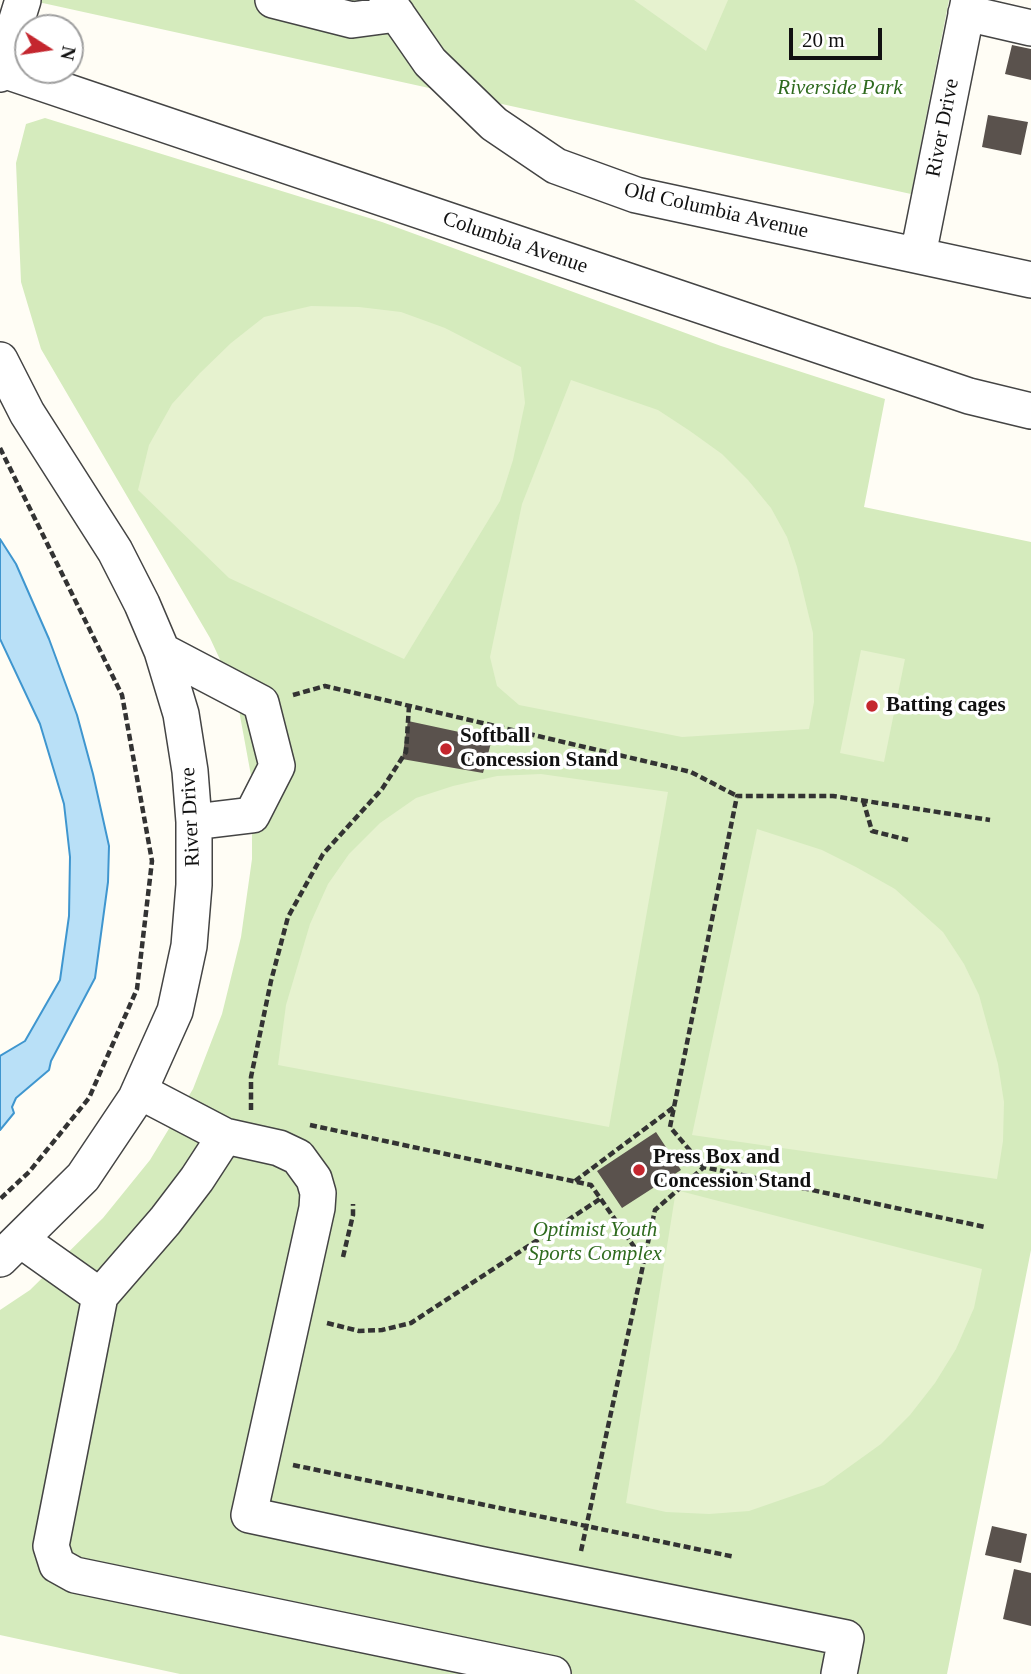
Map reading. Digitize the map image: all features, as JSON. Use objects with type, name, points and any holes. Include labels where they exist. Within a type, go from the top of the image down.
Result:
[{"type":"street","points":[[0,71],[23,0]]},
{"type":"street","points":[[273,0],[352,20],[392,7]]},
{"type":"street","name":"Old Columbia Avenue","points":[[392,7],[430,62],[494,124],[556,166],[636,195],[1031,280]]},
{"type":"street","points":[[967,7],[1031,27]]},
{"type":"street","name":"River Drive","points":[[918,255],[967,7]]},
{"type":"street","name":"Columbia Avenue","points":[[0,71],[956,392],[1031,411]]},
{"type":"street","name":"River Drive","points":[[0,359],[27,413],[115,551],[162,651],[181,714],[190,771],[194,822],[194,885],[189,946],[174,1011],[139,1091],[112,1137],[83,1177],[10,1249]]},
{"type":"street","points":[[162,651],[261,703],[277,766],[252,815],[194,822]]},
{"type":"street","points":[[139,1091],[232,1123],[298,1157],[314,1179],[318,1193],[317,1208],[249,1515],[846,1638],[838,1674]]},
{"type":"street","points":[[232,1123],[197,1179],[165,1221],[100,1296],[51,1546],[57,1565],[75,1575],[553,1674]]},
{"type":"street","points":[[10,1249],[100,1296]]},
{"type":"path","points":[[0,449],[122,695],[152,861],[137,989],[89,1098],[29,1172],[0,1199]]},
{"type":"path","points":[[326,686],[691,772],[737,796],[833,796],[990,820]]},
{"type":"path","points":[[232,1123],[251,1112],[251,1077],[271,981],[288,917],[323,854],[382,789],[406,752],[409,706]]},
{"type":"path","points":[[737,796],[670,1127],[704,1167],[985,1227]]},
{"type":"path","points":[[863,800],[872,831],[908,840]]},
{"type":"path","points":[[574,1182],[674,1107]]},
{"type":"path","points":[[304,1123],[591,1185],[644,1261]]},
{"type":"path","points":[[580,1553],[655,1210],[704,1167]]},
{"type":"path","points":[[327,1323],[359,1331],[382,1330],[411,1323],[600,1199]]},
{"type":"path","points":[[287,1463],[735,1557]]},
{"type":"green space","name":"Riverside Park","points":[[29,0],[949,0],[911,194]]},
{"type":"green space","points":[[634,0],[728,0],[706,51]]},
{"type":"green space","name":"Optimist Youth Sports Complex","points":[[45,118],[382,222],[721,346],[885,399],[864,507],[1031,542],[1031,1250],[947,1674],[180,1674],[0,1635],[0,1310],[30,1290],[103,1218],[150,1160],[193,1089],[222,1014],[241,937],[252,859],[252,781],[236,694],[210,638],[41,349],[21,282],[16,163],[26,124]]},
{"type":"green space","points":[[311,306],[359,307],[401,312],[445,328],[521,367],[525,403],[513,460],[500,501],[404,659],[229,578],[138,490],[149,445],[172,404],[200,373],[231,343],[264,317]]},
{"type":"green space","points":[[571,380],[658,410],[722,454],[771,508],[787,537],[813,633],[814,702],[809,729],[682,737],[519,705],[497,686],[490,657],[522,504]]},
{"type":"green space","name":"Batting cages","points":[[861,650],[905,659],[884,762],[840,753]]},
{"type":"green space","points":[[541,774],[668,792],[609,1127],[278,1065],[286,1005],[310,924],[328,884],[349,854],[380,823],[416,798],[497,776]]},
{"type":"green space","points":[[757,829],[822,850],[856,867],[895,889],[943,932],[964,964],[979,995],[998,1064],[1004,1102],[1003,1141],[997,1179],[692,1135]]},
{"type":"green space","points":[[676,1190],[982,1269],[974,1308],[956,1349],[935,1383],[910,1415],[881,1444],[824,1485],[749,1511],[709,1514],[666,1512],[626,1503]]},
{"type":"water","points":[[0,539],[16,564],[49,639],[77,715],[109,846],[108,882],[95,978],[51,1061],[49,1070],[16,1098],[12,1107],[14,1113],[0,1130],[0,1056],[25,1041],[60,980],[69,916],[70,857],[64,804],[40,724],[0,639]]},
{"type":"building","points":[[1012,45],[1031,49],[1031,80],[1005,74]]},
{"type":"building","points":[[988,115],[1028,122],[1021,155],[982,147]]},
{"type":"building","name":"Softball Concession Stand","points":[[408,721],[492,739],[483,773],[402,759]]},
{"type":"building","name":"Press Box and Concession Stand","points":[[656,1132],[681,1170],[622,1208],[597,1171]]},
{"type":"building","points":[[992,1526],[1027,1534],[1021,1563],[985,1555]]},
{"type":"building","points":[[1014,1569],[1031,1573],[1031,1626],[1003,1619]]},
{"type":"place","name":"Batting cages","points":[[872,706]]},
{"type":"place","name":"Softball Concession Stand","points":[[446,749]]},
{"type":"place","name":"Press Box and Concession Stand","points":[[639,1170]]}]
